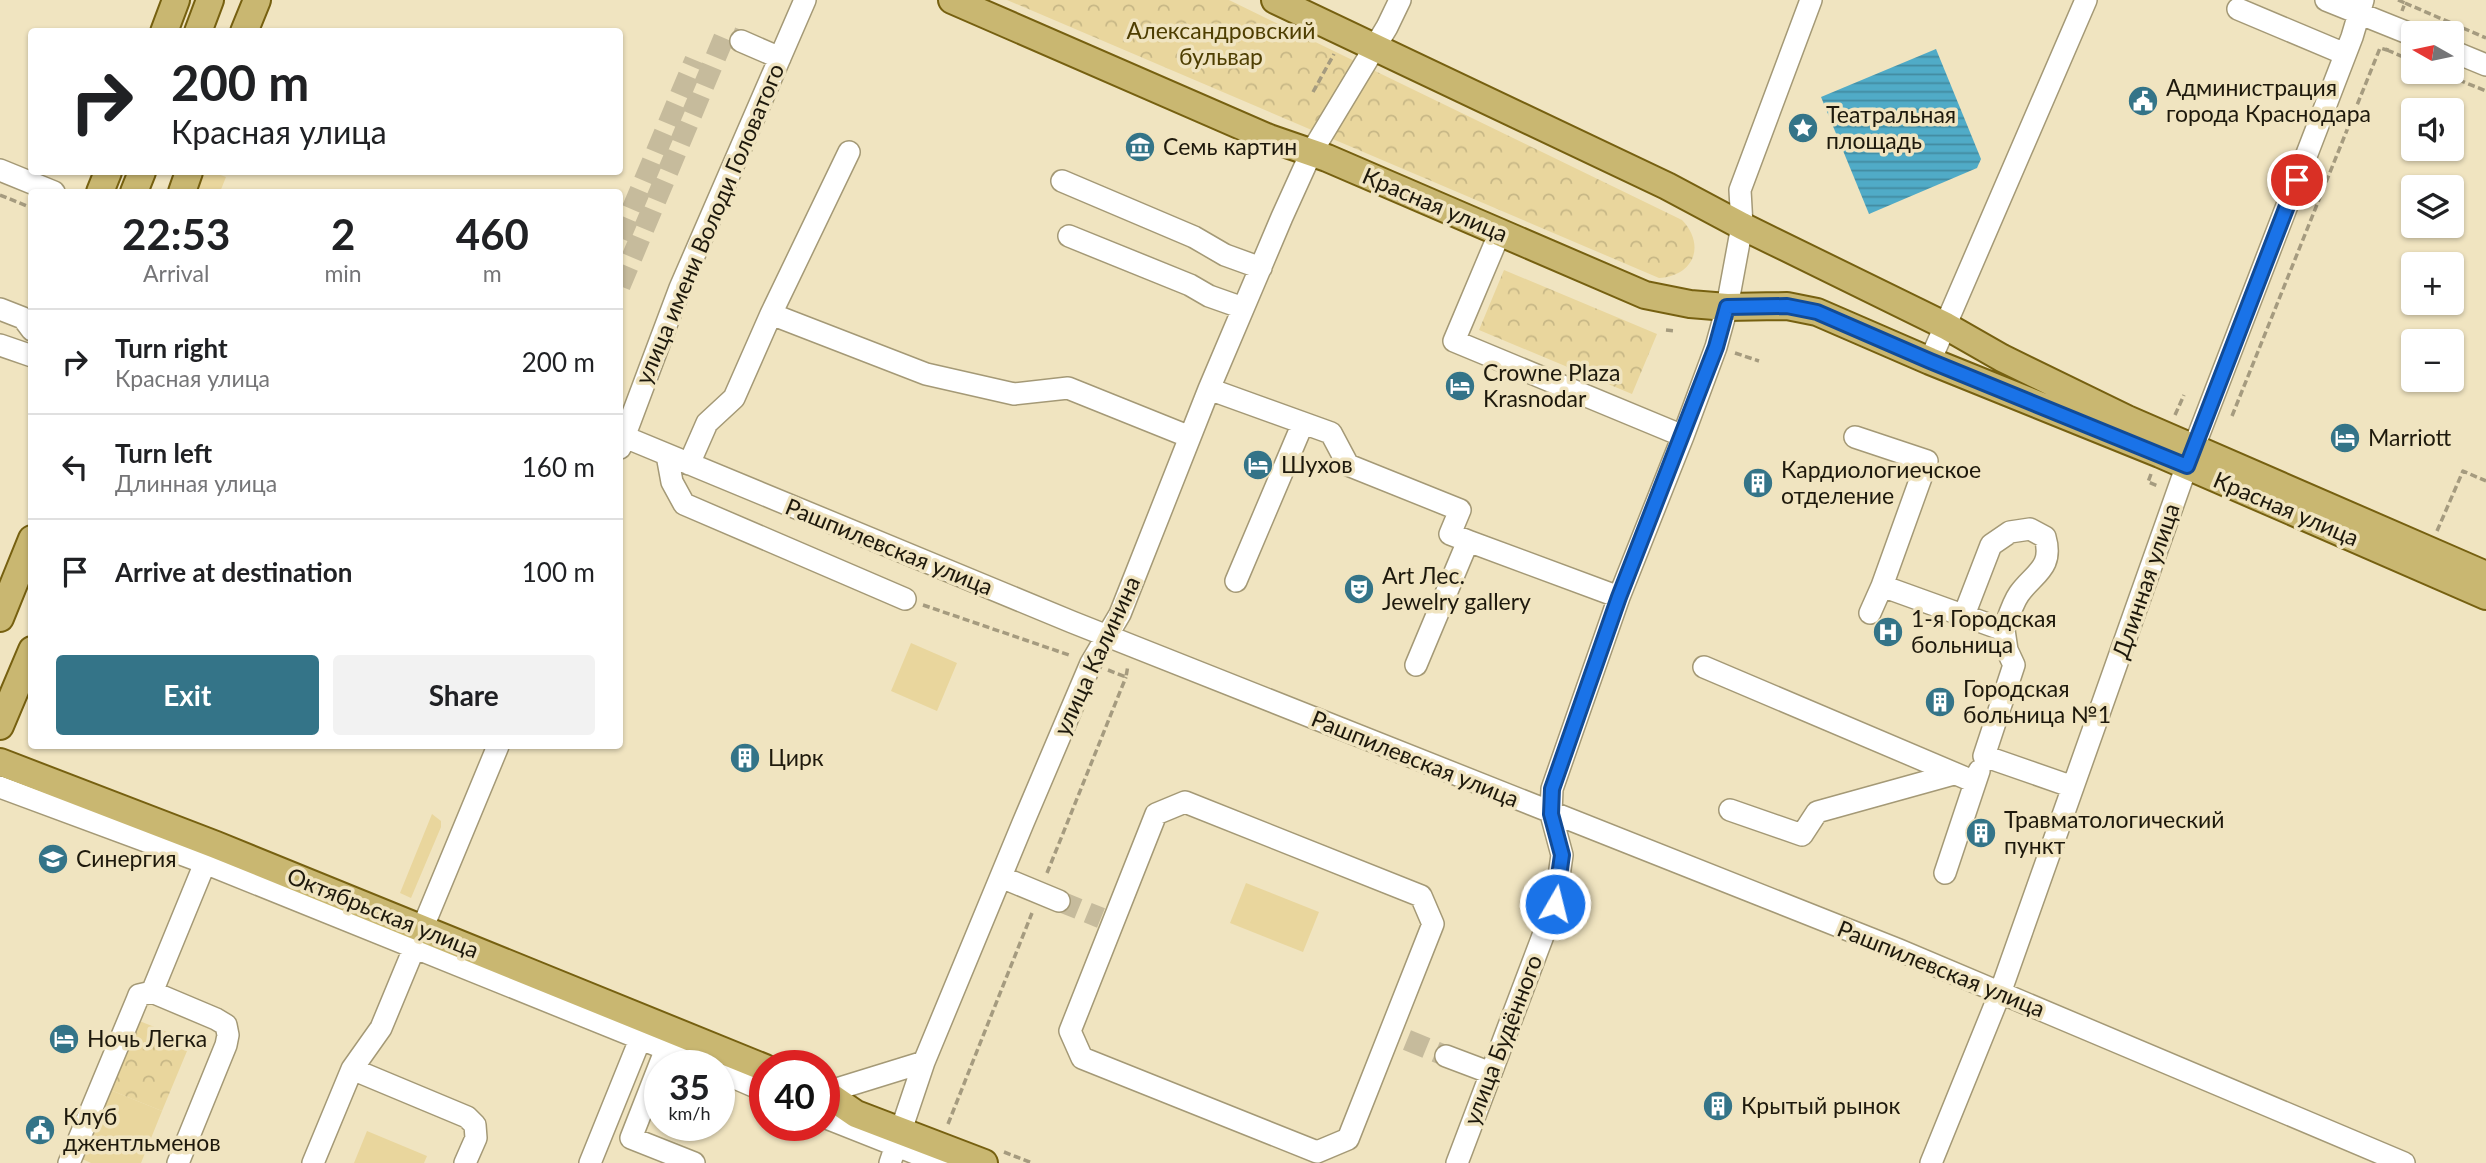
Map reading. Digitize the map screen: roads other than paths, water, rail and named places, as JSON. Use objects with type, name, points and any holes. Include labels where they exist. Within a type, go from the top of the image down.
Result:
[{"type":"main road","points":[[166,28],[176,0]]},
{"type":"main road","points":[[200,28],[211,0]]},
{"type":"main road","points":[[246,28],[257,0]]},
{"type":"main road","name":"Красная улица","points":[[952,0],[1269,138],[1311,153],[1645,295],[1690,304],[1727,307],[1787,306],[1817,312],[1930,361],[2190,457],[2486,575]]},
{"type":"main road","name":"Красная улица","points":[[1275,0],[1667,186],[1742,226],[1946,326],[2002,359],[2190,457],[2486,596]]},
{"type":"main road","points":[[0,618],[28,549]]},
{"type":"main road","points":[[0,726],[28,660]]},
{"type":"main road","name":"Октябрьская улица","points":[[0,762],[216,845],[419,938],[670,1039],[749,1063]]},
{"type":"main road","points":[[840,1107],[856,1114],[896,1147],[990,1156]]},
{"type":"street","name":"улица имени Володи Головатого","points":[[623,436],[680,288],[804,0]]},
{"type":"street","name":"улица Калинина","points":[[896,1147],[924,1062],[1001,877],[1091,663],[1120,614],[1209,389],[1311,153],[1387,27],[1400,0]]},
{"type":"street","name":"улица Будённого","points":[[1457,1163],[1555,904],[1562,855],[1551,814],[1552,789],[1619,597],[1716,347],[1727,307],[1742,226],[1740,190],[1811,0]]},
{"type":"street","points":[[1930,361],[2086,0]]},
{"type":"street","points":[[2326,0],[2361,6],[2401,30]]},
{"type":"street","name":"Длинная улица","points":[[1931,1163],[2000,993],[2190,457],[2361,6]]},
{"type":"street","points":[[2238,9],[2345,54]]},
{"type":"street","points":[[741,41],[780,58]]},
{"type":"street","points":[[2464,56],[2486,65]]},
{"type":"street","points":[[689,464],[707,423],[734,398],[849,152]]},
{"type":"street","points":[[0,170],[47,189]]},
{"type":"street","points":[[1062,181],[1194,237],[1225,256],[1261,268]]},
{"type":"street","points":[[1500,232],[1454,341],[1683,436]]},
{"type":"street","points":[[1069,236],[1243,308]]},
{"type":"street","points":[[0,309],[23,318],[28,325]]},
{"type":"street","points":[[771,314],[926,374],[1014,394],[1068,388],[1190,437]]},
{"type":"street","points":[[0,345],[28,355]]},
{"type":"street","points":[[1209,389],[1331,433],[1348,465],[1460,510],[1450,534],[1619,597]]},
{"type":"street","points":[[1236,581],[1303,423]]},
{"type":"street","points":[[1855,437],[1927,461],[1870,613]]},
{"type":"street","name":"Рашпилевская улица","points":[[623,442],[667,455],[1108,637],[1899,950],[2404,1163]]},
{"type":"street","points":[[667,455],[672,482],[684,504],[905,599]]},
{"type":"street","points":[[1945,873],[2014,665],[2007,650],[2004,631],[2019,594],[2042,571],[2048,549],[2045,537],[2030,529],[2010,532],[1991,545],[1964,615]]},
{"type":"street","points":[[1416,665],[1468,541]]},
{"type":"street","points":[[1882,586],[2004,631]]},
{"type":"street","points":[[1704,667],[1975,782]]},
{"type":"street","points":[[313,1163],[352,1069],[381,1028],[497,749]]},
{"type":"street","points":[[1984,756],[2073,787]]},
{"type":"street","points":[[1730,810],[1802,835],[1817,812],[1954,774]]},
{"type":"street","name":"Октябрьская улица","points":[[0,786],[205,863],[419,938],[641,1037],[670,1039],[685,1050]]},
{"type":"street","points":[[1185,802],[1421,896],[1433,924],[1398,1036],[1348,1139],[1317,1152],[1082,1058],[1070,1031],[1107,920],[1156,814],[1185,802]]},
{"type":"street","points":[[152,992],[205,863]]},
{"type":"street","points":[[1001,877],[1049,897]]},
{"type":"street","points":[[69,1163],[136,1000],[139,995],[152,992],[216,1018],[226,1025],[228,1035],[178,1163]]},
{"type":"street","points":[[590,1163],[641,1037]]},
{"type":"street","points":[[670,1039],[631,1138],[694,1163]]},
{"type":"street","points":[[1446,1056],[1491,1073]]},
{"type":"street","points":[[840,1094],[924,1062]]},
{"type":"street","points":[[352,1069],[467,1117],[475,1125],[476,1138],[465,1163]]},
{"type":"street","points":[[896,1147],[940,1163]]},
{"type":"water","points":[[1936,49],[1981,159],[1977,168],[1869,214],[1821,97]]},
{"type":"tunnel","points":[[623,279],[725,35],[741,41]]},
{"type":"tunnel","points":[[623,231],[695,60]]},
{"type":"tunnel","points":[[1059,901],[1101,918]]},
{"type":"tunnel","points":[[1407,1040],[1446,1056]]},
{"type":"place","name":"Администрация города Краснодара","points":[[2143,101]]},
{"type":"place","name":"Театральная площадь","points":[[1803,128]]},
{"type":"place","name":"Семь картин","points":[[1140,147]]},
{"type":"place","name":"Crowne Plaza Krasnodar","points":[[1460,386]]},
{"type":"place","name":"Marriott","points":[[2345,438]]},
{"type":"place","name":"Шухов","points":[[1258,465]]},
{"type":"place","name":"Кардиологиечское отделение","points":[[1758,483]]},
{"type":"place","name":"Art Лес. Jewelry gallery","points":[[1359,589]]},
{"type":"place","name":"1-я Городская больница","points":[[1888,632]]},
{"type":"place","name":"Городская больница №1","points":[[1940,702]]},
{"type":"place","name":"Цирк","points":[[745,758]]},
{"type":"place","name":"Травматологический пункт","points":[[1981,833]]},
{"type":"place","name":"Синергия","points":[[53,859]]},
{"type":"place","name":"Ночь Легка","points":[[64,1039]]},
{"type":"place","name":"Крытый рынок","points":[[1718,1106]]},
{"type":"place","name":"Клуб джентльменов","points":[[40,1130]]},
{"type":"park label","name":"Александровский бульвар","points":[[1221,44]]}]
